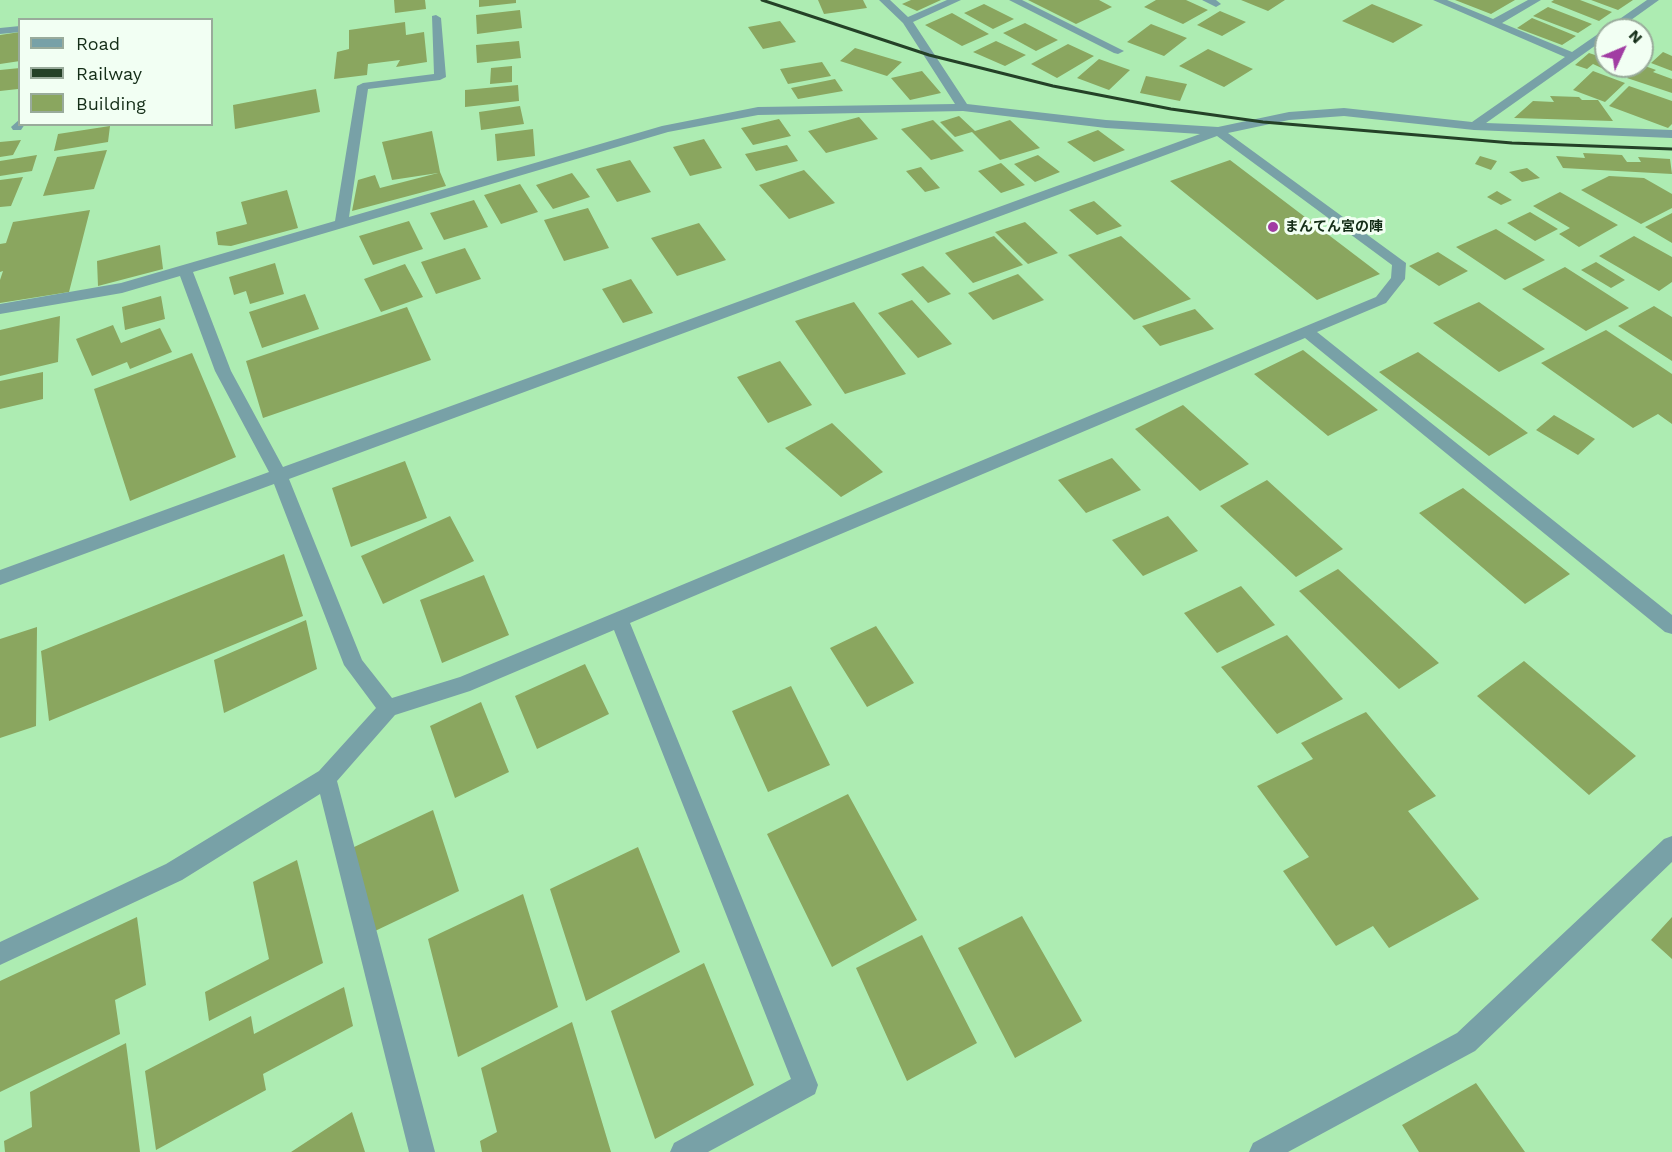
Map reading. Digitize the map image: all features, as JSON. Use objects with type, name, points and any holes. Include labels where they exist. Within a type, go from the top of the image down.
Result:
[{"type":"street","points":[[884,0],[907,21],[963,107]]},
{"type":"street","points":[[907,21],[956,0]]},
{"type":"street","points":[[1014,0],[1118,51]]},
{"type":"street","points":[[1438,0],[1573,56]]},
{"type":"street","points":[[1494,23],[1536,0]]},
{"type":"street","points":[[1628,18],[1654,0]]},
{"type":"street","points":[[341,223],[363,86],[440,77],[436,18]]},
{"type":"street","points":[[0,31],[18,29]]},
{"type":"street","points":[[1474,126],[1594,41]]},
{"type":"street","points":[[0,309],[122,288],[666,129],[758,111],[963,107],[1106,124],[1218,131],[1400,263],[1398,279],[1381,300],[463,685],[389,708],[326,778],[174,872],[0,954]]},
{"type":"street","points":[[0,578],[1218,131],[1289,116],[1344,112],[1474,126],[1672,134]]},
{"type":"street","points":[[185,270],[223,371],[279,476],[354,665],[389,708]]},
{"type":"street","points":[[1306,331],[1672,626]]},
{"type":"street","points":[[619,620],[806,1085],[683,1152]]},
{"type":"street","points":[[326,778],[422,1152]]},
{"type":"street","points":[[1262,1152],[1467,1042],[1672,847]]},
{"type":"building","points":[[394,0],[425,0],[426,9],[395,13]]},
{"type":"building","points":[[479,0],[516,0],[516,3],[479,7]]},
{"type":"building","points":[[818,0],[863,0],[867,8],[824,14]]},
{"type":"building","points":[[911,0],[941,0],[917,11],[902,4]]},
{"type":"building","points":[[1028,0],[1099,0],[1112,7],[1076,24]]},
{"type":"building","points":[[1156,0],[1186,0],[1208,10],[1183,24],[1144,7]]},
{"type":"building","points":[[1241,0],[1285,0],[1268,11]]},
{"type":"building","points":[[1455,0],[1515,0],[1491,14]]},
{"type":"building","points":[[1580,0],[1612,12],[1603,18],[1594,19],[1551,2]]},
{"type":"building","points":[[1591,0],[1633,0],[1618,10]]},
{"type":"building","points":[[984,4],[1014,19],[993,29],[964,13]]},
{"type":"building","points":[[1372,4],[1423,25],[1393,43],[1342,21]]},
{"type":"building","points":[[1548,7],[1592,24],[1578,33],[1533,16]]},
{"type":"building","points":[[520,10],[522,28],[477,34],[476,15]]},
{"type":"building","points":[[1220,11],[1246,22],[1222,36],[1197,25]]},
{"type":"building","points":[[952,13],[989,34],[962,46],[925,25]]},
{"type":"building","points":[[1532,18],[1576,36],[1562,45],[1517,28]]},
{"type":"building","points":[[780,21],[796,42],[763,49],[748,27]]},
{"type":"building","points":[[405,22],[406,35],[424,32],[427,62],[396,67],[400,60],[368,64],[367,75],[334,79],[337,52],[349,49],[349,30]]},
{"type":"building","points":[[1025,23],[1058,40],[1036,51],[1003,33]]},
{"type":"building","points":[[1151,24],[1187,38],[1164,56],[1127,42]]},
{"type":"building","points":[[18,32],[18,61],[0,64],[0,35]]},
{"type":"building","points":[[519,41],[521,58],[477,63],[476,45]]},
{"type":"building","points":[[996,41],[1026,55],[1005,66],[973,52]]},
{"type":"building","points":[[1068,44],[1094,56],[1057,78],[1031,64]]},
{"type":"building","points":[[855,48],[902,62],[887,76],[840,61]]},
{"type":"building","points":[[1208,49],[1253,69],[1224,87],[1179,66]]},
{"type":"building","points":[[1663,52],[1672,56],[1672,71],[1654,64],[1654,60]]},
{"type":"building","points":[[1589,53],[1594,55],[1594,64],[1587,69],[1575,65]]},
{"type":"building","points":[[1099,59],[1130,70],[1109,90],[1077,78]]},
{"type":"building","points":[[822,62],[831,76],[788,84],[780,69]]},
{"type":"building","points":[[512,66],[512,82],[490,84],[491,68]]},
{"type":"building","points":[[18,68],[18,89],[0,91],[0,70]]},
{"type":"building","points":[[922,71],[941,93],[910,100],[891,78]]},
{"type":"building","points":[[1593,71],[1594,78],[1612,78],[1625,83],[1605,102],[1573,90]]},
{"type":"building","points":[[1654,72],[1672,79],[1672,93],[1627,78],[1654,78]]},
{"type":"building","points":[[1146,76],[1187,84],[1180,101],[1140,93]]},
{"type":"building","points":[[835,79],[843,91],[798,99],[791,88]]},
{"type":"building","points":[[518,85],[519,101],[465,107],[465,90]]},
{"type":"building","points":[[1629,86],[1672,101],[1672,124],[1668,128],[1609,106]]},
{"type":"building","points":[[316,89],[320,112],[235,129],[233,105]]},
{"type":"building","points":[[1550,96],[1598,100],[1613,121],[1514,118],[1533,101],[1554,102]]},
{"type":"building","points":[[520,106],[524,124],[481,130],[479,112]]},
{"type":"building","points":[[959,116],[975,131],[1010,120],[1040,148],[1000,160],[972,132],[955,137],[940,122]]},
{"type":"building","points":[[859,117],[878,139],[826,153],[808,131]]},
{"type":"building","points":[[779,119],[791,136],[753,145],[741,128]]},
{"type":"building","points":[[933,120],[964,151],[931,160],[901,129]]},
{"type":"building","points":[[110,126],[108,142],[54,151],[58,134]]},
{"type":"building","points":[[533,129],[535,156],[497,161],[495,134]]},
{"type":"building","points":[[1098,130],[1125,150],[1094,162],[1067,142]]},
{"type":"building","points":[[432,131],[440,172],[446,186],[352,211],[358,180],[375,175],[380,188],[438,173],[392,180],[382,142]]},
{"type":"building","points":[[704,139],[722,168],[690,176],[673,147]]},
{"type":"building","points":[[21,140],[13,155],[0,157],[0,142]]},
{"type":"building","points":[[787,145],[798,161],[756,171],[745,154]]},
{"type":"building","points":[[107,150],[94,189],[43,196],[57,157]]},
{"type":"building","points":[[1583,153],[1622,155],[1627,162],[1641,162],[1638,157],[1670,159],[1672,174],[1563,168],[1556,156],[1585,158]]},
{"type":"building","points":[[37,155],[32,171],[0,176],[0,161]]},
{"type":"building","points":[[1038,155],[1060,172],[1035,182],[1014,164]]},
{"type":"building","points":[[1480,156],[1497,161],[1491,170],[1475,164]]},
{"type":"building","points":[[630,160],[651,192],[617,202],[596,169]]},
{"type":"building","name":"まんてん宮の陣","points":[[1230,160],[1380,274],[1317,300],[1170,181]]},
{"type":"building","points":[[1001,163],[1025,185],[1001,193],[978,171]]},
{"type":"building","points":[[921,167],[940,188],[925,192],[906,171]]},
{"type":"building","points":[[1527,168],[1540,178],[1522,182],[1509,172]]},
{"type":"building","points":[[804,170],[835,203],[789,219],[759,185]]},
{"type":"building","points":[[572,173],[590,197],[553,209],[536,185]]},
{"type":"building","points":[[1609,176],[1644,178],[1672,194],[1672,208],[1641,224],[1581,190]]},
{"type":"building","points":[[23,177],[11,206],[0,207],[0,180]]},
{"type":"building","points":[[520,184],[538,212],[501,224],[484,195]]},
{"type":"building","points":[[287,190],[298,228],[231,246],[218,245],[216,232],[247,224],[241,202]]},
{"type":"building","points":[[1497,191],[1512,200],[1501,205],[1487,197]]},
{"type":"building","points":[[1560,192],[1618,225],[1579,247],[1559,234],[1570,228],[1533,206]]},
{"type":"building","points":[[474,200],[488,227],[444,240],[430,213]]},
{"type":"building","points":[[1094,201],[1122,226],[1097,235],[1069,210]]},
{"type":"building","points":[[588,208],[609,248],[564,261],[544,220]]},
{"type":"building","points":[[90,210],[69,292],[0,303],[0,280],[3,271],[0,272],[0,244],[6,243],[13,222]]},
{"type":"building","points":[[1530,212],[1558,229],[1535,241],[1507,223]]},
{"type":"building","points":[[1672,213],[1672,243],[1645,227]]},
{"type":"building","points":[[409,221],[423,249],[373,265],[359,236]]},
{"type":"building","points":[[1025,222],[1058,253],[1028,264],[995,232]]},
{"type":"building","points":[[699,223],[726,260],[677,276],[651,238]]},
{"type":"building","points":[[1496,229],[1545,260],[1505,280],[1456,247]]},
{"type":"building","points":[[994,236],[1023,265],[973,283],[945,253]]},
{"type":"building","points":[[1121,236],[1191,299],[1134,320],[1068,255]]},
{"type":"building","points":[[1634,236],[1672,257],[1672,282],[1659,291],[1599,256]]},
{"type":"building","points":[[160,245],[163,269],[98,286],[97,261]]},
{"type":"building","points":[[465,248],[481,279],[436,294],[421,262]]},
{"type":"building","points":[[1438,252],[1468,271],[1439,286],[1409,266]]},
{"type":"building","points":[[1596,262],[1625,280],[1611,288],[1581,270]]},
{"type":"building","points":[[275,263],[284,294],[250,304],[246,291],[234,295],[229,277]]},
{"type":"building","points":[[405,264],[423,297],[381,312],[364,279]]},
{"type":"building","points":[[923,266],[951,294],[928,303],[901,274]]},
{"type":"building","points":[[1565,267],[1629,308],[1586,331],[1522,289]]},
{"type":"building","points":[[1018,274],[1044,300],[993,320],[968,293]]},
{"type":"building","points":[[631,279],[653,313],[623,323],[602,289]]},
{"type":"building","points":[[305,294],[319,329],[262,348],[249,312]]},
{"type":"building","points":[[161,296],[165,319],[125,330],[122,307]]},
{"type":"building","points":[[912,300],[952,344],[918,358],[878,313]]},
{"type":"building","points":[[854,302],[906,374],[845,394],[795,321]]},
{"type":"building","points":[[1479,302],[1545,349],[1499,372],[1433,323]]},
{"type":"building","points":[[1654,306],[1672,317],[1672,361],[1618,326]]},
{"type":"building","points":[[407,307],[431,360],[263,418],[246,361]]},
{"type":"building","points":[[1195,309],[1214,329],[1160,346],[1142,326]]},
{"type":"building","points":[[60,316],[58,362],[0,376],[0,330]]},
{"type":"building","points":[[113,325],[121,343],[160,328],[172,352],[130,369],[127,362],[92,376],[76,339]]},
{"type":"building","points":[[1606,330],[1672,374],[1672,424],[1658,414],[1633,428],[1541,363]]},
{"type":"building","points":[[1303,350],[1378,410],[1328,436],[1254,374]]},
{"type":"building","points":[[1418,352],[1528,433],[1489,456],[1379,372]]},
{"type":"building","points":[[192,353],[236,457],[130,501],[94,389]]},
{"type":"building","points":[[780,361],[812,405],[768,423],[737,377]]},
{"type":"building","points":[[43,372],[43,399],[0,409],[0,381]]},
{"type":"building","points":[[1183,405],[1249,464],[1200,491],[1135,429]]},
{"type":"building","points":[[1554,415],[1595,439],[1578,455],[1536,430]]},
{"type":"building","points":[[832,423],[883,472],[841,497],[785,448]]},
{"type":"building","points":[[1112,458],[1141,490],[1086,513],[1058,480]]},
{"type":"building","points":[[405,461],[427,518],[351,547],[332,488]]},
{"type":"building","points":[[1267,480],[1343,549],[1296,577],[1220,506]]},
{"type":"building","points":[[1463,488],[1570,574],[1525,604],[1419,513]]},
{"type":"building","points":[[450,516],[474,561],[383,604],[361,556]]},
{"type":"building","points":[[1168,516],[1198,551],[1143,576],[1112,540]]},
{"type":"building","points":[[284,554],[303,616],[49,721],[41,651]]},
{"type":"building","points":[[1338,569],[1439,663],[1399,689],[1299,591]]},
{"type":"building","points":[[484,575],[509,635],[442,663],[420,600]]},
{"type":"building","points":[[1241,586],[1275,625],[1217,653],[1184,613]]},
{"type":"building","points":[[306,620],[317,669],[224,713],[214,660]]},
{"type":"building","points":[[876,626],[914,683],[867,707],[830,648]]},
{"type":"building","points":[[37,627],[36,726],[0,738],[0,639]]},
{"type":"building","points":[[1287,635],[1343,699],[1277,734],[1221,667]]},
{"type":"building","points":[[1524,661],[1636,756],[1589,795],[1477,696]]},
{"type":"building","points":[[585,664],[609,714],[537,749],[515,696]]},
{"type":"building","points":[[791,686],[830,765],[768,792],[732,711]]},
{"type":"building","points":[[481,702],[509,772],[455,798],[430,726]]},
{"type":"building","points":[[1366,712],[1436,796],[1408,811],[1479,899],[1389,948],[1373,926],[1336,946],[1283,871],[1309,857],[1257,786],[1313,759],[1301,743]]},
{"type":"building","points":[[848,794],[917,920],[832,967],[767,834]]},
{"type":"building","points":[[433,810],[459,891],[375,931],[352,848]]},
{"type":"building","points":[[638,847],[680,952],[586,1001],[550,889]]},
{"type":"building","points":[[297,860],[323,963],[209,1021],[205,992],[269,959],[253,882]]},
{"type":"building","points":[[523,894],[558,1007],[458,1057],[428,939]]},
{"type":"building","points":[[1022,916],[1082,1021],[1015,1058],[958,948]]},
{"type":"building","points":[[137,917],[146,985],[115,1000],[120,1034],[0,1092],[0,981]]},
{"type":"building","points":[[1672,917],[1672,959],[1651,940]]},
{"type":"building","points":[[922,935],[977,1043],[907,1081],[856,968]]},
{"type":"building","points":[[704,963],[754,1085],[655,1139],[611,1011]]},
{"type":"building","points":[[344,987],[353,1026],[263,1074],[266,1090],[156,1150],[145,1071],[251,1016],[254,1034]]},
{"type":"building","points":[[572,1022],[611,1152],[482,1152],[480,1141],[497,1132],[481,1068]]},
{"type":"building","points":[[126,1043],[140,1152],[5,1152],[4,1141],[32,1127],[30,1092]]},
{"type":"building","points":[[1476,1083],[1525,1152],[1419,1152],[1402,1125]]},
{"type":"building","points":[[352,1112],[365,1152],[291,1152]]},
{"type":"railway","points":[[762,0],[929,55],[1053,86],[1171,109],[1263,122],[1512,143],[1672,149]]},
{"type":"place","name":"まんてん宮の陣","points":[[1273,227]]}]
